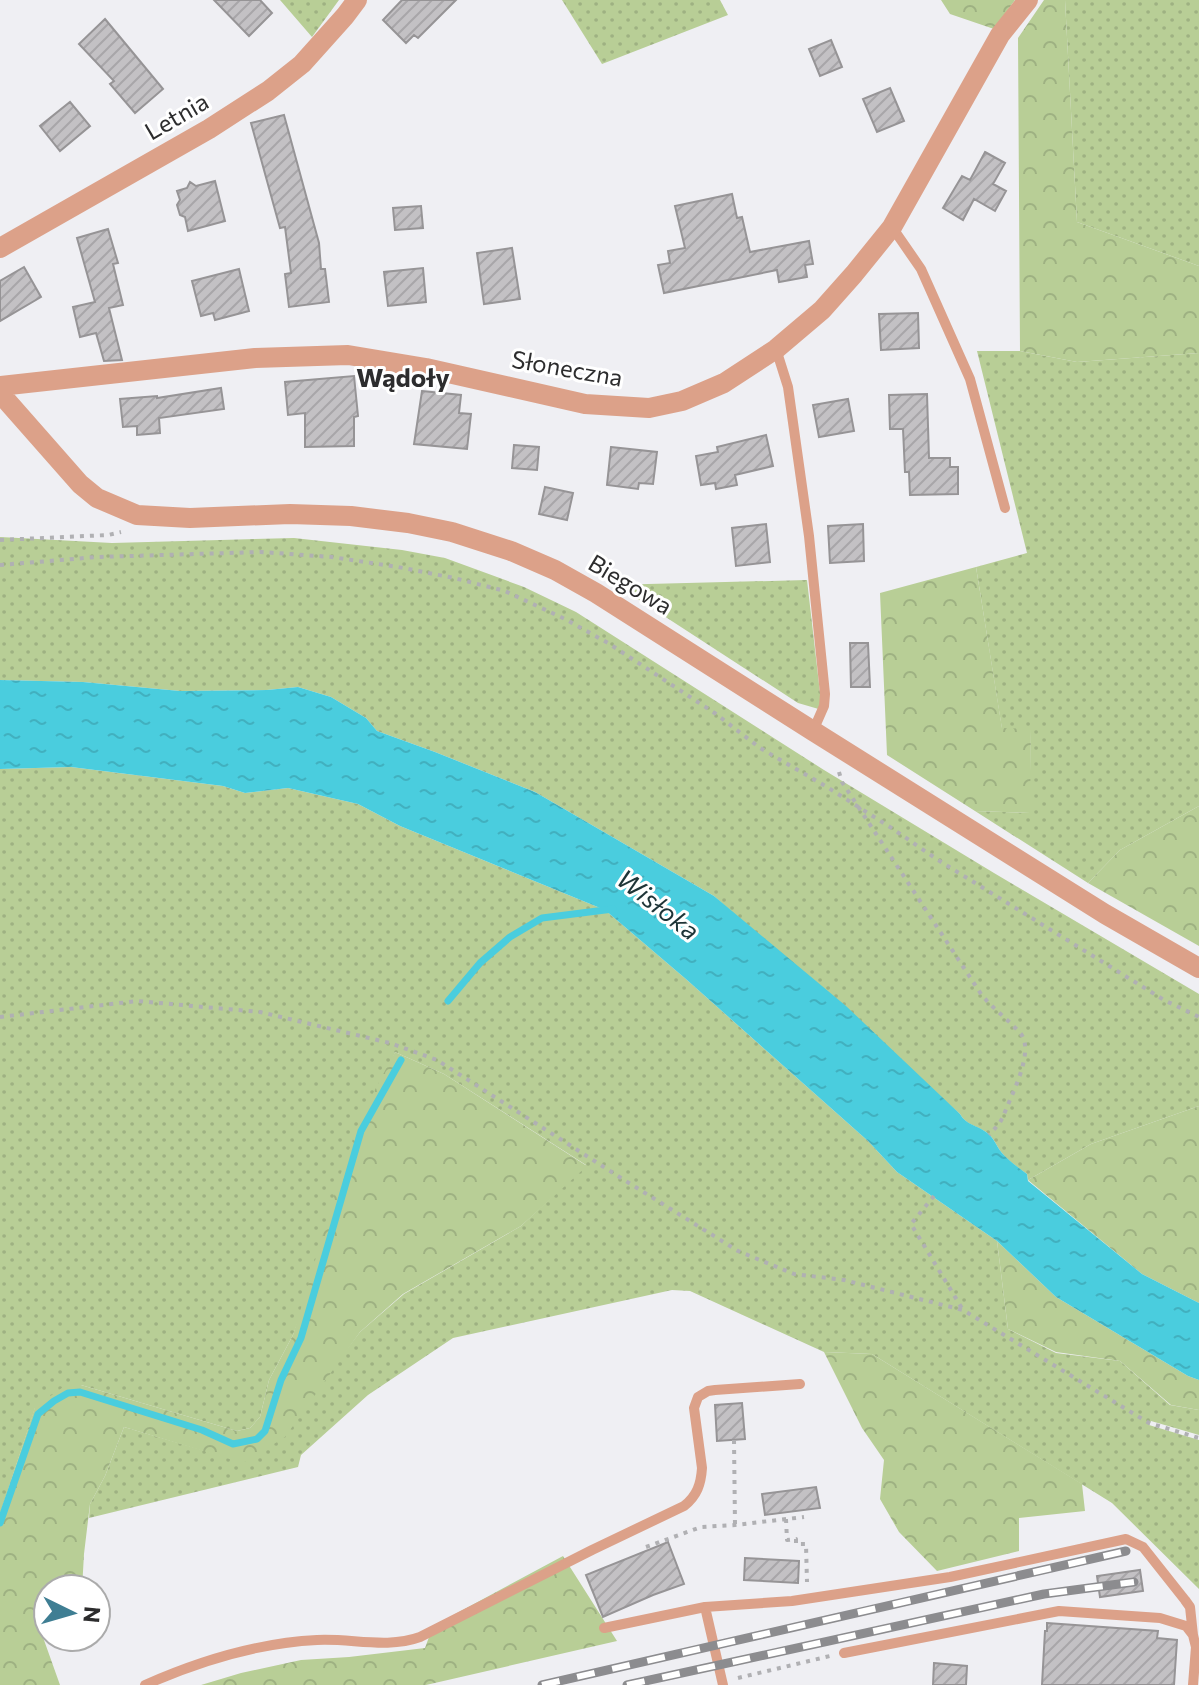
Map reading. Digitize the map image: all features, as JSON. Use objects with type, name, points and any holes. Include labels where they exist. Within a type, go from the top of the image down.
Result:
[{"type":"street","name":"Letnia","points":[[0,248],[209,129],[268,91],[302,64],[357,0]]},
{"type":"street","name":"Słoneczna","points":[[0,386],[255,358],[348,355],[426,368],[585,404],[649,408],[682,401],[724,383],[776,349],[822,310],[892,227],[1000,35],[1028,0]]},
{"type":"street","name":"Biegowa","points":[[0,393],[80,484],[97,498],[137,515],[351,516],[433,528],[487,542],[534,561],[586,587],[1105,914],[1199,968]]},
{"type":"lane","points":[[892,227],[921,269],[970,379],[1005,508]]},
{"type":"lane","points":[[776,349],[788,387],[819,631],[824,701],[813,731]]},
{"type":"lane","points":[[145,1685],[181,1669],[244,1651],[283,1644],[318,1640],[396,1642],[420,1637],[690,1501],[702,1477],[694,1408],[698,1397],[715,1390],[800,1384]]},
{"type":"lane","points":[[604,1628],[705,1607],[807,1599],[950,1577],[1126,1539],[1143,1547],[1190,1607],[1196,1647],[1193,1685]]},
{"type":"lane","points":[[705,1607],[723,1683]]},
{"type":"lane","points":[[844,1653],[1059,1611],[1160,1618],[1186,1626],[1193,1635]]},
{"type":"path","points":[[111,528],[129,534]]},
{"type":"path","points":[[0,540],[122,532]]},
{"type":"path","points":[[0,565],[97,557],[261,552],[332,557],[398,567],[505,591],[608,643],[716,714],[760,748],[1164,1000],[1199,1017]]},
{"type":"path","points":[[848,775],[839,769],[839,776],[859,808],[981,994],[1026,1043],[1025,1060],[1003,1117],[989,1135]]},
{"type":"path","points":[[0,1017],[137,1001],[260,1012],[390,1043],[437,1060],[738,1251],[794,1274],[844,1280],[963,1310],[1149,1423],[1199,1438]]},
{"type":"path","points":[[934,1196],[911,1224],[963,1310]]},
{"type":"path","points":[[734,1440],[735,1525]]},
{"type":"path","points":[[646,1547],[701,1527],[804,1517]]},
{"type":"path","points":[[786,1519],[787,1540],[796,1539],[796,1544],[806,1544],[807,1599]]},
{"type":"path","points":[[723,1683],[844,1653]]},
{"type":"green space","points":[[280,0],[339,0],[312,37]]},
{"type":"green space","points":[[562,0],[720,0],[728,15],[602,64]]},
{"type":"green space","points":[[941,0],[1015,0],[994,29],[950,14]]},
{"type":"green space","points":[[1044,0],[1065,0],[1077,222],[1199,266],[1199,353],[1077,362],[1020,351],[1018,38]]},
{"type":"green space","points":[[1065,0],[1199,0],[1199,266],[1077,222]]},
{"type":"green space","points":[[977,351],[1020,351],[1077,362],[1199,353],[1199,806],[1120,850],[1088,883],[975,811],[1029,813],[1031,730],[1002,729],[976,567],[1027,553]]},
{"type":"green space","points":[[0,537],[112,543],[294,538],[445,558],[524,587],[576,612],[824,770],[1199,994],[1199,1106],[1091,1144],[1028,1180],[1027,1174],[1004,1156],[989,1134],[965,1120],[714,896],[535,792],[377,731],[366,718],[331,697],[298,687],[180,691],[83,682],[0,680]]},
{"type":"green space","points":[[976,567],[1002,728],[1031,729],[1030,813],[975,811],[887,755],[880,593]]},
{"type":"green space","points":[[807,580],[822,710],[798,703],[641,601],[609,585]]},
{"type":"green space","points":[[71,767],[223,786],[245,793],[288,788],[358,804],[400,826],[605,910],[868,1141],[897,1172],[997,1241],[1008,1329],[1056,1353],[1120,1361],[1170,1405],[1199,1410],[1199,1435],[1151,1421],[1149,1425],[1199,1440],[1199,1589],[1112,1503],[872,1354],[824,1352],[690,1291],[672,1290],[453,1338],[368,1395],[301,1455],[298,1467],[89,1518],[90,1504],[105,1476],[124,1427],[243,1462],[328,1374],[360,1332],[404,1294],[521,1226],[586,1165],[444,1074],[395,1052],[293,1335],[269,1380],[260,1417],[250,1428],[237,1431],[81,1385],[35,1408],[0,1514],[0,769]]},
{"type":"green space","points":[[1199,806],[1199,946],[1088,883],[1120,850]]},
{"type":"green space","points":[[395,1052],[444,1074],[587,1166],[521,1226],[403,1294],[360,1332],[285,1437],[243,1463],[124,1427],[105,1476],[90,1504],[83,1573],[32,1573],[32,1653],[49,1653],[60,1685],[0,1685],[0,1514],[35,1407],[66,1385],[81,1385],[237,1431],[250,1428],[260,1417],[269,1380],[293,1335],[361,1116]]},
{"type":"green space","points":[[1199,1106],[1199,1303],[1142,1274],[1028,1180],[1091,1144]]},
{"type":"green space","points":[[997,1241],[1056,1297],[1199,1380],[1199,1410],[1171,1405],[1120,1361],[1056,1352],[1008,1329]]},
{"type":"green space","points":[[824,1352],[872,1354],[1082,1484],[1085,1511],[1019,1518],[1019,1551],[937,1571],[899,1532],[880,1499],[884,1460],[862,1428]]},
{"type":"green space","points":[[563,1556],[617,1641],[426,1685],[201,1685],[301,1660],[425,1648],[433,1626]]},
{"type":"water","name":"Wisłoka","points":[[0,680],[83,682],[180,691],[298,687],[331,697],[366,718],[377,731],[535,792],[714,896],[846,1006],[965,1120],[989,1134],[1005,1156],[1027,1174],[1028,1181],[1142,1274],[1199,1303],[1199,1380],[1056,1297],[997,1241],[897,1172],[868,1141],[605,910],[400,826],[358,804],[288,788],[245,793],[223,786],[71,767],[0,769]]},
{"type":"building","points":[[214,0],[260,0],[272,13],[249,36]]},
{"type":"building","points":[[402,0],[456,0],[418,38],[414,35],[406,43],[383,20]]},
{"type":"building","points":[[105,19],[163,89],[135,113],[110,84],[114,81],[79,44]]},
{"type":"building","points":[[831,40],[842,67],[820,76],[809,49]]},
{"type":"building","points":[[890,88],[904,121],[877,132],[863,99]]},
{"type":"building","points":[[70,102],[90,126],[60,151],[40,126]]},
{"type":"building","points":[[284,115],[319,243],[329,302],[289,307],[285,274],[291,273],[285,227],[280,228],[251,123]]},
{"type":"building","points":[[985,152],[1005,163],[993,184],[1006,191],[995,211],[974,199],[963,220],[943,208],[962,176],[970,180]]},
{"type":"building","points":[[215,181],[225,221],[188,231],[185,217],[180,215],[177,205],[180,200],[177,191],[187,188],[190,182],[196,186]]},
{"type":"building","points":[[732,194],[737,218],[742,217],[750,252],[809,241],[813,264],[805,265],[807,277],[779,282],[777,270],[664,293],[658,265],[670,263],[668,251],[685,248],[675,206]]},
{"type":"building","points":[[421,206],[423,228],[395,230],[393,208]]},
{"type":"building","points":[[108,229],[118,263],[113,264],[123,305],[109,308],[122,360],[104,361],[96,333],[80,337],[73,307],[95,302],[77,238]]},
{"type":"building","points":[[512,248],[520,299],[484,304],[477,253]]},
{"type":"building","points":[[24,267],[41,297],[0,321],[0,281]]},
{"type":"building","points":[[423,268],[426,302],[388,306],[384,272]]},
{"type":"building","points":[[239,269],[249,311],[215,320],[213,313],[201,316],[192,281]]},
{"type":"building","points":[[918,313],[919,348],[881,350],[879,314]]},
{"type":"building","points":[[354,376],[358,416],[354,417],[354,446],[305,447],[305,413],[288,415],[285,382]]},
{"type":"building","points":[[221,388],[224,409],[159,418],[160,433],[137,435],[137,426],[123,427],[120,399],[157,398]]},
{"type":"building","points":[[422,391],[461,395],[459,413],[471,414],[467,449],[414,444]]},
{"type":"building","points":[[927,394],[929,458],[950,458],[950,467],[958,467],[958,494],[910,495],[909,472],[905,472],[903,429],[890,429],[889,395]]},
{"type":"building","points":[[848,399],[854,431],[819,437],[813,405]]},
{"type":"building","points":[[766,435],[773,466],[735,475],[737,485],[716,489],[715,483],[701,485],[696,456],[718,452],[717,447]]},
{"type":"building","points":[[514,445],[539,447],[537,470],[512,468]]},
{"type":"building","points":[[611,447],[657,452],[653,484],[639,483],[638,489],[607,485]]},
{"type":"building","points":[[545,487],[573,493],[567,520],[539,514]]},
{"type":"building","points":[[766,524],[770,562],[736,566],[732,528]]},
{"type":"building","points":[[863,524],[864,561],[830,563],[828,526]]},
{"type":"building","points":[[850,643],[868,643],[870,687],[851,687]]},
{"type":"building","points":[[742,1403],[745,1439],[717,1441],[715,1405]]},
{"type":"building","points":[[816,1487],[820,1508],[765,1515],[762,1494]]},
{"type":"building","points":[[668,1542],[684,1584],[603,1617],[586,1575]]},
{"type":"building","points":[[745,1558],[799,1561],[798,1583],[744,1580]]},
{"type":"building","points":[[1140,1570],[1143,1591],[1100,1597],[1097,1576]]},
{"type":"building","points":[[1047,1623],[1158,1631],[1157,1638],[1177,1640],[1174,1685],[1042,1685]]},
{"type":"building","points":[[934,1663],[967,1666],[966,1685],[933,1685]]},
{"type":"waterway","points":[[448,1001],[480,963],[510,937],[542,918],[613,909]]},
{"type":"waterway","points":[[0,1523],[38,1414],[68,1393],[80,1392],[202,1430],[233,1444],[257,1439],[265,1431],[281,1380],[301,1338],[361,1131],[401,1060]]},
{"type":"railway","points":[[542,1685],[1126,1551]]},
{"type":"railway","points":[[627,1685],[1044,1594],[1134,1582]]},
{"type":"district","name":"Wądoły","points":[[403,378]]}]
